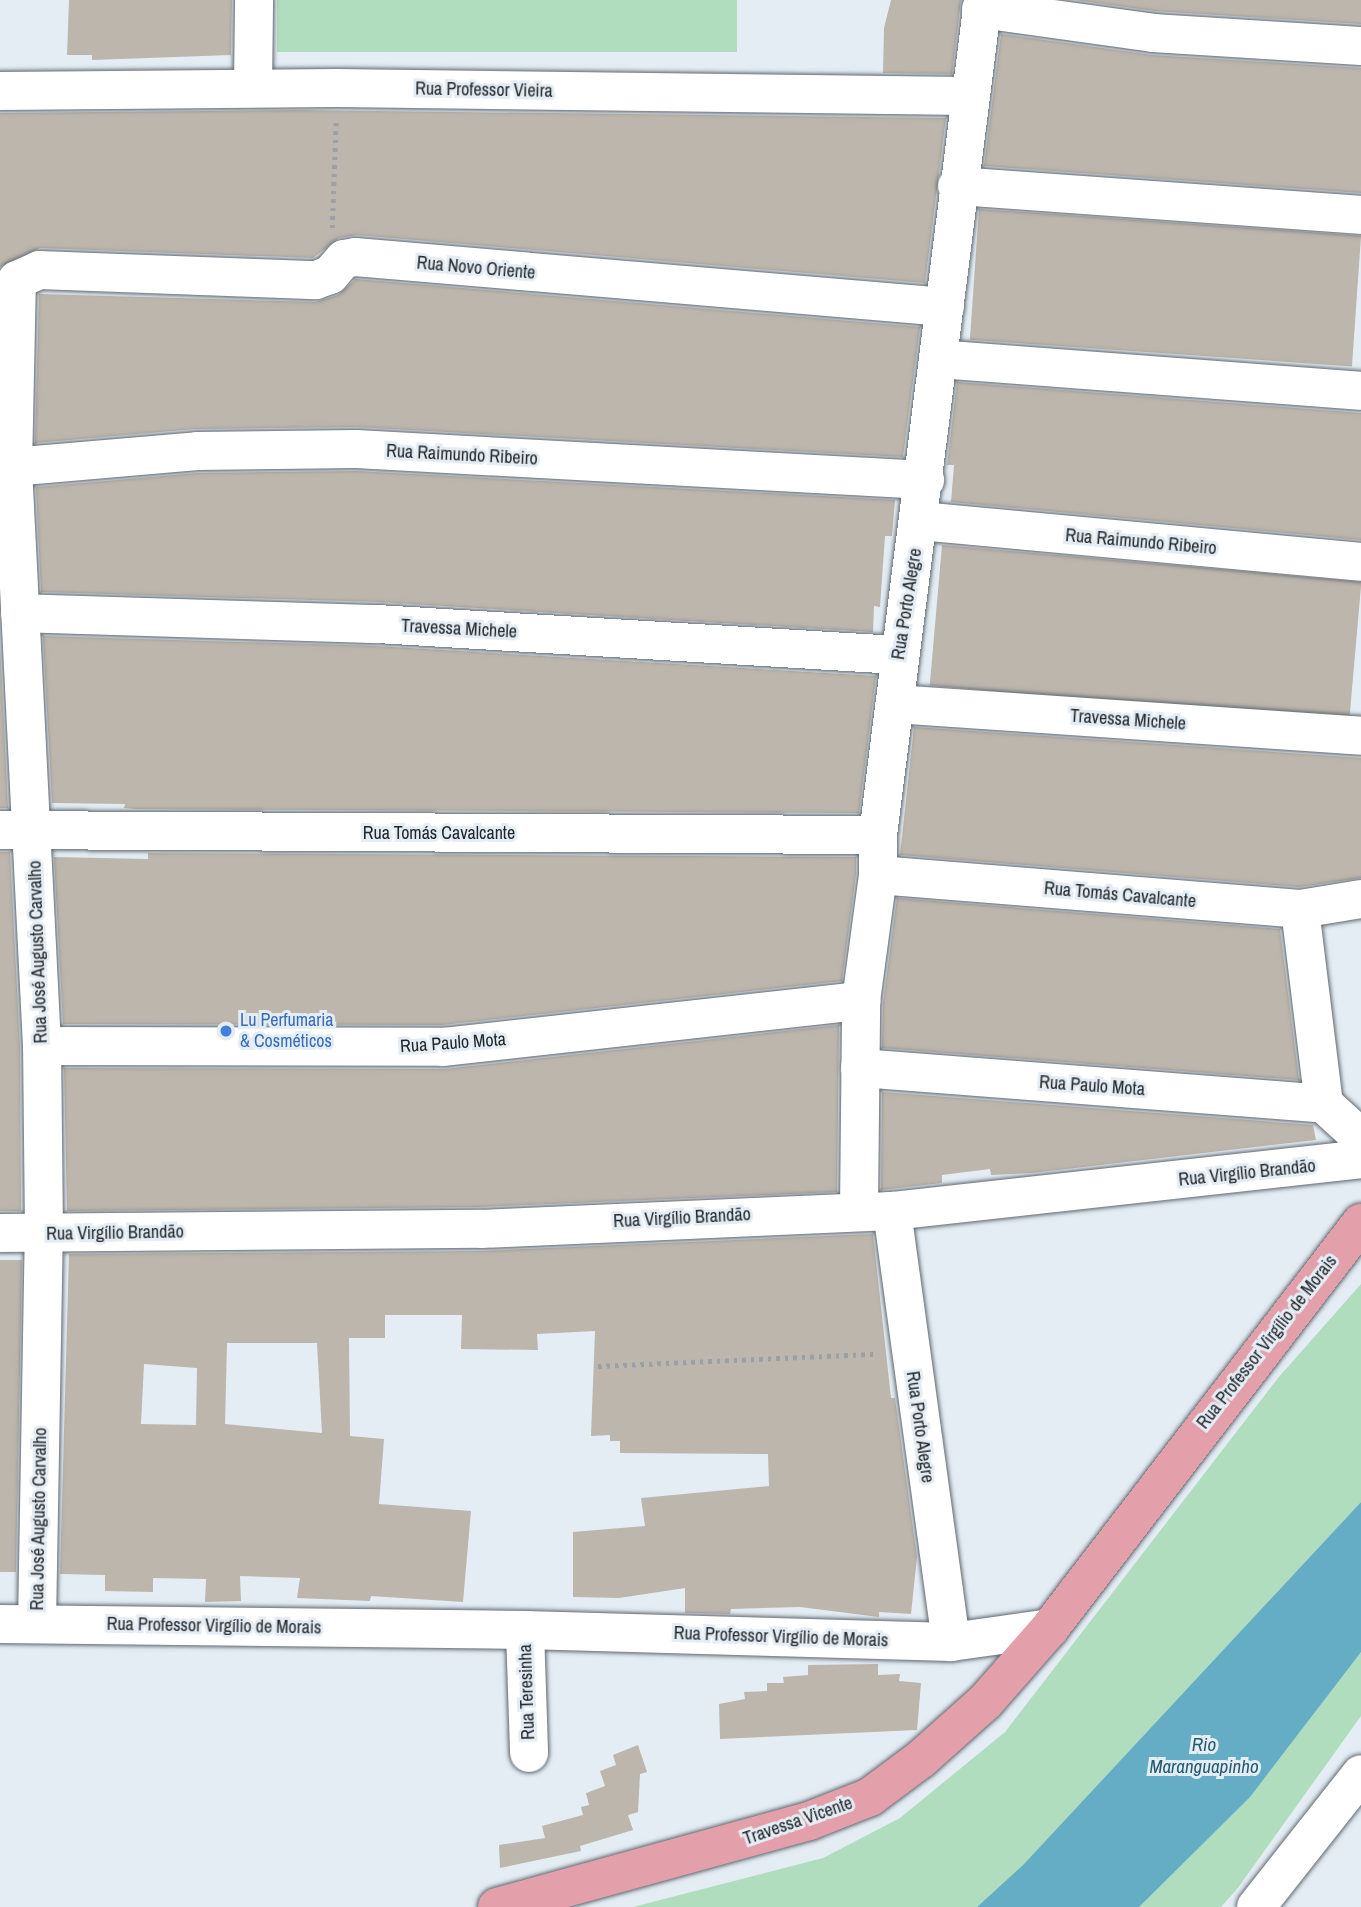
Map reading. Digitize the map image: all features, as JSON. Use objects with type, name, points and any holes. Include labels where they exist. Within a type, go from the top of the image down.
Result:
[{"type":"main road","name":"Rua Professor Virgílio de Morais","points":[[1050,1628],[1361,1223]]},
{"type":"main road","name":"Travessa Vicente","points":[[512,1903],[796,1825],[870,1797],[985,1702],[1050,1628]]},
{"type":"street","points":[[253,88],[254,0]]},
{"type":"street","points":[[982,4],[1153,33],[1361,46]]},
{"type":"street","name":"Rua Porto Alegre","points":[[951,1642],[909,1352],[876,1210],[860,1068],[861,1001],[878,876],[878,835],[895,704],[898,655],[920,521],[967,96],[982,4]]},
{"type":"street","name":"Rua Professor Vieira","points":[[0,91],[337,88],[967,96]]},
{"type":"street","points":[[957,186],[1361,215]]},
{"type":"street","name":"Rua Novo Oriente","points":[[18,281],[39,270],[316,279],[330,275],[344,259],[355,257],[945,307]]},
{"type":"street","name":"Rua José Augusto Carvalho","points":[[18,281],[6,468],[20,613],[17,831],[42,1046],[44,1233],[19,1624]]},
{"type":"street","points":[[938,359],[1361,391]]},
{"type":"street","name":"Rua Raimundo Ribeiro","points":[[6,468],[197,451],[356,449],[925,480]]},
{"type":"street","name":"Rua Raimundo Ribeiro","points":[[920,521],[1361,562]]},
{"type":"street","name":"Travessa Michele","points":[[20,613],[377,624],[898,655]]},
{"type":"street","name":"Travessa Michele","points":[[895,704],[1361,736]]},
{"type":"street","name":"Rua Tomás Cavalcante","points":[[17,831],[878,835]]},
{"type":"street","name":"Rua Tomás Cavalcante","points":[[878,876],[1300,909],[1361,898]]},
{"type":"street","points":[[1300,909],[1324,1104],[1361,1138]]},
{"type":"street","name":"Rua Paulo Mota","points":[[42,1046],[443,1047],[861,1001]]},
{"type":"street","name":"Rua Paulo Mota","points":[[860,1068],[1324,1104]]},
{"type":"street","name":"Rua Virgílio Brandão","points":[[0,1233],[481,1229],[876,1210],[1361,1159]]},
{"type":"street","name":"Rua Professor Virgílio de Morais","points":[[19,1624],[525,1630],[951,1642],[1050,1628]]},
{"type":"street","name":"Rua Teresinha","points":[[525,1630],[529,1753]]},
{"type":"street","points":[[1256,1907],[1361,1774]]},
{"type":"path","points":[[330,275],[337,88]]},
{"type":"path","points":[[598,1366],[909,1352]]},
{"type":"green space","points":[[277,0],[737,0],[737,52],[277,52]]},
{"type":"green space","points":[[1361,1284],[1361,1502],[1023,1865],[977,1907],[633,1907],[823,1858],[900,1818],[1005,1732],[1278,1378]]},
{"type":"green space","points":[[1361,1652],[1361,1716],[1237,1889],[1221,1907],[1139,1907],[1281,1754]]},
{"type":"water","name":"Rio Maranguapinho","points":[[1361,1502],[1361,1652],[1250,1797],[1139,1907],[977,1907],[1023,1865]]},
{"type":"building","points":[[69,0],[232,0],[231,55],[92,60],[92,55],[67,55]]},
{"type":"building","points":[[891,0],[961,0],[952,74],[883,73],[884,28]]},
{"type":"building","points":[[1075,0],[1361,0],[1361,24],[1155,11]]},
{"type":"building","points":[[1001,34],[1152,55],[1361,68],[1361,193],[984,166]]},
{"type":"building","points":[[297,110],[946,118],[925,283],[357,235],[339,238],[313,258],[40,248],[0,267],[0,113]]},
{"type":"building","points":[[979,209],[1361,236],[1352,366],[970,340]]},
{"type":"building","points":[[356,279],[920,327],[903,457],[356,427],[195,429],[35,443],[39,294],[316,302],[338,295]]},
{"type":"building","points":[[957,382],[1361,413],[1361,540],[951,502],[954,465],[947,465]]},
{"type":"building","points":[[356,471],[895,500],[892,536],[885,536],[880,607],[874,606],[873,632],[378,602],[41,592],[36,487],[198,473]]},
{"type":"building","points":[[942,545],[1361,582],[1349,722],[930,685]]},
{"type":"building","points":[[43,636],[376,646],[876,676],[859,813],[136,809],[124,808],[125,804],[52,803]]},
{"type":"building","points":[[0,645],[8,808],[0,808]]},
{"type":"building","points":[[914,727],[1361,758],[1361,878],[1299,887],[900,855]]},
{"type":"building","points":[[0,852],[10,852],[20,1047],[21,1211],[0,1211]]},
{"type":"building","points":[[148,853],[856,857],[856,874],[842,981],[442,1025],[63,1024],[54,857],[148,859]]},
{"type":"building","points":[[897,898],[1280,929],[1299,1080],[882,1048],[883,1003]]},
{"type":"building","points":[[839,1025],[837,1192],[480,1207],[67,1211],[64,1068],[445,1069]]},
{"type":"building","points":[[882,1092],[1313,1125],[1316,1140],[1032,1173],[991,1175],[990,1169],[942,1175],[942,1183],[881,1190]]},
{"type":"building","points":[[873,1234],[891,1398],[895,1398],[917,1557],[911,1614],[879,1612],[879,1617],[800,1607],[731,1609],[730,1614],[685,1613],[685,1588],[619,1598],[573,1597],[573,1532],[645,1526],[641,1498],[769,1486],[768,1454],[620,1453],[620,1441],[610,1441],[610,1435],[591,1436],[595,1331],[537,1334],[538,1350],[461,1349],[462,1315],[385,1315],[385,1338],[349,1338],[350,1436],[384,1439],[379,1504],[471,1511],[463,1602],[371,1596],[370,1601],[297,1598],[300,1578],[240,1576],[241,1601],[205,1602],[206,1579],[153,1578],[153,1592],[105,1591],[105,1575],[60,1574],[69,1254],[481,1251]],"holes":[[[227,1343],[317,1343],[322,1433],[225,1424]],[[144,1364],[197,1368],[196,1425],[141,1424]]]},
{"type":"building","points":[[0,1260],[22,1260],[16,1572],[0,1572]]},
{"type":"building","points":[[878,1664],[878,1675],[900,1674],[899,1681],[921,1683],[917,1730],[720,1739],[719,1704],[745,1699],[744,1692],[767,1691],[767,1683],[784,1683],[783,1677],[808,1675],[808,1665]]},
{"type":"building","points":[[638,1745],[647,1772],[640,1774],[638,1812],[628,1815],[633,1830],[580,1846],[581,1851],[500,1868],[499,1845],[545,1838],[542,1826],[583,1815],[581,1807],[589,1805],[586,1793],[605,1786],[600,1771],[616,1765],[613,1755]]},
{"type":"place","name":"Lu Perfumaria & Cosméticos","points":[[226,1031]]}]
